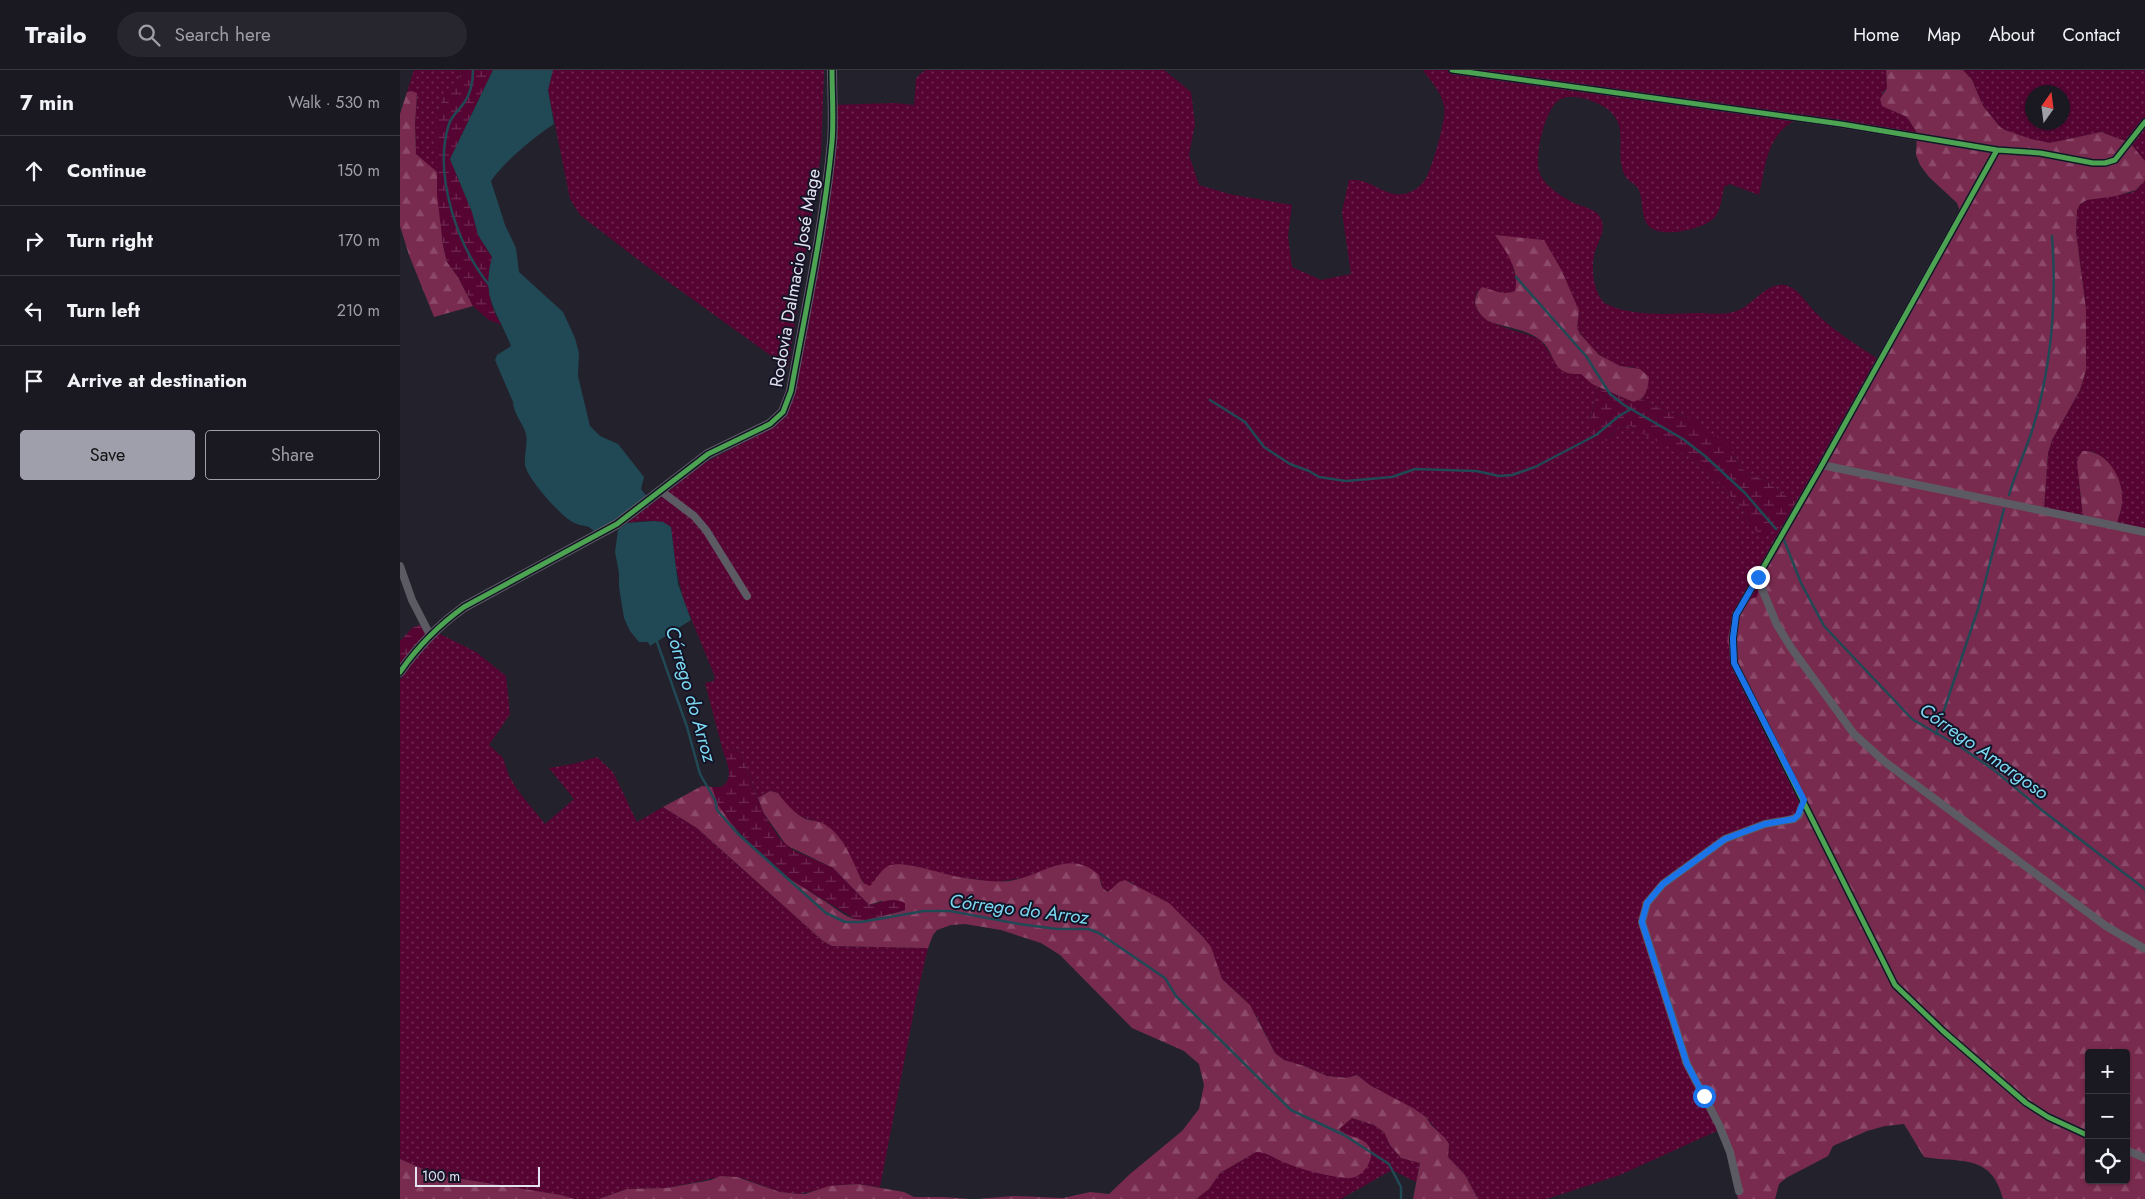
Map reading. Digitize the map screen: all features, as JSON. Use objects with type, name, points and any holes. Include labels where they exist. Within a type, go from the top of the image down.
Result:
[{"type":"street","name":"Rodovia Dalmacio José Mage","points":[[400,672],[413,653],[430,635],[443,622],[464,607],[617,524],[708,454],[777,419],[788,402],[818,242],[832,141],[832,70]]},
{"type":"street","points":[[1452,70],[1841,124],[1997,150],[2040,153],[2105,163],[2115,160],[2145,122]]},
{"type":"street","points":[[1997,150],[1822,465],[1736,615],[1733,638],[1734,663],[1804,800],[1894,985],[1943,1031],[2026,1103],[2048,1117],[2085,1134]]},
{"type":"street","points":[[1822,465],[2145,532]]},
{"type":"street","points":[[661,491],[694,516],[706,530],[747,596]]},
{"type":"street","points":[[400,566],[412,600],[430,635]]},
{"type":"street","points":[[1758,577],[1777,624],[1792,649],[1854,734],[1885,762],[2106,926],[2145,949]]},
{"type":"street","points":[[1739,1191],[1730,1152],[1719,1125],[1687,1064],[1642,922],[1647,903],[1663,884],[1725,839],[1765,824],[1794,819],[1798,815],[1804,800]]},
{"type":"street","points":[[2130,1152],[2145,1158]]},
{"type":"green space","points":[[414,70],[462,70],[457,84],[443,98],[437,115],[437,174],[416,154],[417,94],[411,91],[407,92]]},
{"type":"green space","points":[[462,70],[493,70],[450,159],[472,212],[478,235],[492,257],[489,292],[493,310],[502,325],[489,320],[473,306],[458,277],[447,262],[443,245],[437,195],[437,115],[443,97],[457,84]]},
{"type":"green space","points":[[553,70],[824,70],[821,154],[788,368],[645,265],[580,215],[570,199],[548,90]]},
{"type":"green space","points":[[925,70],[1164,70],[1191,92],[1195,124],[1189,155],[1199,185],[1229,194],[1292,205],[1288,236],[1292,267],[1321,280],[1351,274],[1342,212],[1349,180],[1363,181],[1389,193],[1403,194],[1418,187],[1428,174],[1438,143],[1444,106],[1441,96],[1423,70],[1886,70],[1887,88],[1882,93],[1889,109],[1907,117],[1917,133],[1797,119],[1779,133],[1773,142],[1766,162],[1759,195],[1730,184],[1724,187],[1720,207],[1715,217],[1701,226],[1691,229],[1670,232],[1660,231],[1652,229],[1647,224],[1639,190],[1624,174],[1621,164],[1619,127],[1616,119],[1610,111],[1599,104],[1573,97],[1559,100],[1549,113],[1539,146],[1538,167],[1546,183],[1564,198],[1592,210],[1600,217],[1603,227],[1595,251],[1593,268],[1594,281],[1604,303],[1638,313],[1724,314],[1745,307],[1772,287],[1785,285],[1794,289],[1831,326],[1881,361],[1799,505],[1766,481],[1750,475],[1741,468],[1735,457],[1688,417],[1665,411],[1641,399],[1644,396],[1633,367],[1616,364],[1600,355],[1587,343],[1577,328],[1579,311],[1511,258],[1517,284],[1515,291],[1509,293],[1477,292],[1475,303],[1478,311],[1485,318],[1496,324],[1539,339],[1561,367],[1573,374],[1581,374],[1598,387],[1590,420],[1611,437],[1618,427],[1631,426],[1685,454],[1721,485],[1742,509],[1748,521],[1772,530],[1777,524],[1784,533],[1757,597],[1809,809],[1770,822],[1719,1130],[1620,1175],[1547,1199],[1478,1199],[1465,1175],[1448,1157],[1449,1144],[1426,1117],[1371,1086],[1357,1075],[1347,1078],[1327,1076],[1284,1060],[1275,1053],[1258,1019],[1246,1001],[1222,979],[1203,937],[1188,922],[1129,881],[1109,892],[1103,889],[1100,879],[1064,864],[1023,878],[995,882],[951,876],[905,865],[875,880],[870,887],[866,886],[814,820],[798,815],[784,802],[778,793],[770,791],[758,798],[740,751],[733,749],[723,751],[705,683],[714,681],[715,677],[684,601],[675,563],[671,527],[656,521],[627,523],[706,462],[758,435],[786,410],[825,178],[831,105],[895,103],[914,105],[916,78]]},
{"type":"green space","points":[[1886,70],[1963,70],[1972,80],[1983,106],[2000,127],[2005,130],[2050,143],[2101,132],[2130,143],[2145,161],[2145,180],[2136,190],[2116,196],[2087,200],[2080,204],[2077,210],[2076,232],[2086,309],[2086,370],[2080,390],[2052,440],[2048,453],[2044,509],[2083,517],[2077,462],[2083,451],[2092,452],[2100,455],[2117,475],[2122,492],[2122,504],[2117,523],[2145,529],[2145,1199],[2003,1199],[1998,1184],[1991,1174],[1982,1167],[1961,1161],[1924,1157],[1904,1124],[1885,1126],[1867,1131],[1833,1146],[1828,1156],[1786,1178],[1779,1184],[1775,1199],[1738,1199],[1725,1144],[1687,1063],[1644,921],[1649,899],[1723,839],[1809,809],[1727,642],[1736,611],[1742,601],[1757,597],[1761,577],[1962,217],[1957,203],[1929,177],[1920,165],[1916,155],[1917,133],[1907,117],[1882,106],[1880,99],[1887,88]]},
{"type":"green space","points":[[1963,70],[2145,70],[2145,161],[2130,143],[2101,132],[2050,143],[2030,139],[2000,127],[1983,106],[1972,80]]},
{"type":"green space","points":[[407,92],[417,93],[416,154],[437,172],[443,245],[447,262],[458,277],[473,306],[434,317],[409,255],[400,226],[400,114]]},
{"type":"green space","points":[[2145,178],[2145,529],[2117,524],[2122,500],[2120,485],[2109,463],[2090,451],[2079,482],[2083,517],[2044,509],[2048,453],[2052,440],[2080,390],[2086,370],[2086,309],[2076,232],[2077,210],[2080,204],[2087,200],[2130,193],[2137,190]]},
{"type":"green space","points":[[1495,235],[1544,240],[1562,271],[1579,311],[1577,328],[1580,334],[1599,355],[1620,366],[1640,369],[1649,377],[1647,390],[1643,397],[1633,402],[1592,384],[1581,374],[1571,374],[1564,371],[1555,363],[1545,345],[1539,339],[1521,330],[1488,321],[1480,313],[1475,301],[1482,287],[1502,293],[1515,291],[1516,276],[1514,268]]},
{"type":"green space","points":[[1598,387],[1633,402],[1641,399],[1665,411],[1688,417],[1727,444],[1741,468],[1750,475],[1766,481],[1799,505],[1784,533],[1777,525],[1768,534],[1761,535],[1751,526],[1742,509],[1721,485],[1685,454],[1654,440],[1631,426],[1618,427],[1607,441],[1595,438],[1589,426]]},
{"type":"green space","points":[[420,625],[426,634],[400,666],[400,641],[413,627]]},
{"type":"green space","points":[[438,633],[476,652],[506,676],[510,714],[489,745],[503,758],[509,776],[519,792],[545,824],[574,799],[549,768],[597,757],[613,772],[637,822],[663,807],[697,828],[823,941],[832,946],[928,948],[917,995],[880,1187],[858,1184],[840,1185],[799,1194],[780,1192],[742,1178],[724,1176],[667,1188],[627,1189],[599,1199],[574,1199],[560,1195],[437,1175],[400,1159],[400,680],[409,666]]},
{"type":"green space","points":[[733,749],[740,751],[763,812],[779,838],[793,850],[833,868],[869,905],[896,900],[905,903],[905,910],[866,920],[855,919],[788,878],[757,851],[730,822],[718,805],[712,787],[721,787],[728,780],[729,770],[723,751]]},
{"type":"green space","points":[[702,786],[712,787],[731,823],[758,853],[775,867],[848,917],[856,919],[874,918],[905,910],[881,901],[869,905],[833,868],[786,845],[763,812],[758,798],[770,791],[778,793],[788,805],[805,819],[817,821],[830,828],[846,847],[863,883],[870,886],[885,868],[898,864],[915,866],[959,877],[1009,881],[1055,866],[1077,864],[1088,867],[1099,875],[1102,887],[1108,892],[1119,882],[1125,880],[1169,903],[1211,947],[1222,979],[1250,1005],[1275,1053],[1284,1060],[1327,1076],[1347,1078],[1357,1075],[1371,1086],[1426,1117],[1449,1144],[1448,1157],[1465,1175],[1478,1199],[1413,1199],[1420,1163],[1401,1158],[1390,1145],[1384,1132],[1374,1125],[1352,1118],[1339,1129],[1346,1134],[1360,1139],[1368,1145],[1371,1151],[1367,1167],[1353,1178],[1314,1172],[1256,1152],[1220,1173],[1209,1189],[1196,1199],[977,1199],[1014,1196],[1063,1198],[1090,1192],[1109,1194],[1182,1131],[1199,1109],[1204,1085],[1199,1064],[1184,1051],[1132,1028],[1060,955],[1041,943],[1001,930],[965,924],[951,925],[937,930],[928,948],[832,946],[823,941],[697,828],[663,807]]},
{"type":"green space","points":[[1352,1118],[1374,1125],[1384,1132],[1390,1145],[1401,1158],[1420,1163],[1416,1182],[1390,1171],[1341,1199],[1196,1199],[1209,1189],[1220,1173],[1256,1152],[1263,1152],[1296,1167],[1349,1178],[1366,1168],[1371,1156],[1355,1138],[1343,1133],[1339,1128]]},
{"type":"green space","points":[[400,1159],[437,1175],[561,1195],[574,1199],[400,1199]]},
{"type":"green space","points":[[720,1176],[737,1177],[780,1192],[799,1194],[805,1194],[829,1186],[858,1184],[904,1192],[914,1197],[971,1199],[599,1199],[627,1189],[667,1188],[711,1180]]},
{"type":"water","points":[[493,70],[553,70],[548,90],[554,124],[520,150],[491,181],[505,225],[516,248],[519,272],[563,312],[575,338],[579,353],[578,376],[590,426],[600,436],[618,444],[644,477],[641,489],[648,498],[597,534],[587,526],[578,525],[566,517],[544,495],[531,478],[525,465],[526,434],[495,360],[497,355],[511,346],[489,294],[489,271],[492,257],[478,235],[472,212],[450,159]]},
{"type":"water","points":[[663,522],[671,527],[678,584],[691,620],[650,646],[648,642],[639,642],[630,631],[624,618],[615,552],[618,530],[627,523]]},
{"type":"waterway","name":"Córrego do Arroz","points":[[473,70],[472,83],[468,95],[449,124],[445,144],[444,165],[446,187],[458,230],[467,251],[490,286]]},
{"type":"waterway","points":[[2009,495],[2031,434],[2044,385],[2053,311],[2052,236]]},
{"type":"waterway","name":"Córrego Amargoso","points":[[1516,277],[1586,356],[1610,394],[1624,405],[1683,439],[1705,456],[1745,493],[1776,529]]},
{"type":"waterway","name":"Córrego Amargoso","points":[[1210,400],[1245,422],[1264,447],[1290,464],[1319,477],[1346,481],[1392,477],[1415,469],[1476,471],[1499,476],[1512,475],[1535,467],[1596,435],[1619,416],[1631,409]]},
{"type":"waterway","points":[[1936,734],[1978,609],[2004,509]]},
{"type":"waterway","name":"Córrego Amargoso","points":[[1784,540],[1801,583],[1824,626],[1912,719],[1962,748],[1994,770],[2043,811],[2145,889]]},
{"type":"waterway","name":"Córrego do Arroz","points":[[656,639],[687,727],[700,774],[715,800],[717,810],[737,833],[826,913],[845,922],[861,922],[924,911],[950,911],[1019,924],[1057,929],[1088,929],[1099,933],[1165,978],[1176,996],[1291,1110],[1344,1135],[1389,1164],[1401,1187],[1401,1199]]},
{"type":"cycle path","points":[[400,672],[429,636],[464,607],[617,524],[708,454],[770,424],[783,412],[791,391],[829,173],[833,133],[832,70]]},
{"type":"cycle path","points":[[1452,70],[1841,124],[1997,150],[2040,153],[2093,163],[2105,163],[2115,160],[2145,122]]},
{"type":"cycle path","points":[[1997,150],[1822,465],[1736,615],[1733,638],[1734,663],[1895,985],[1943,1031],[2026,1103],[2048,1117],[2085,1134]]},
{"type":"route","points":[[1704,1096],[1687,1064],[1642,922],[1647,903],[1663,884],[1725,839],[1744,830],[1794,819],[1801,810],[1804,800],[1734,663],[1733,638],[1736,615],[1758,577]]}]
